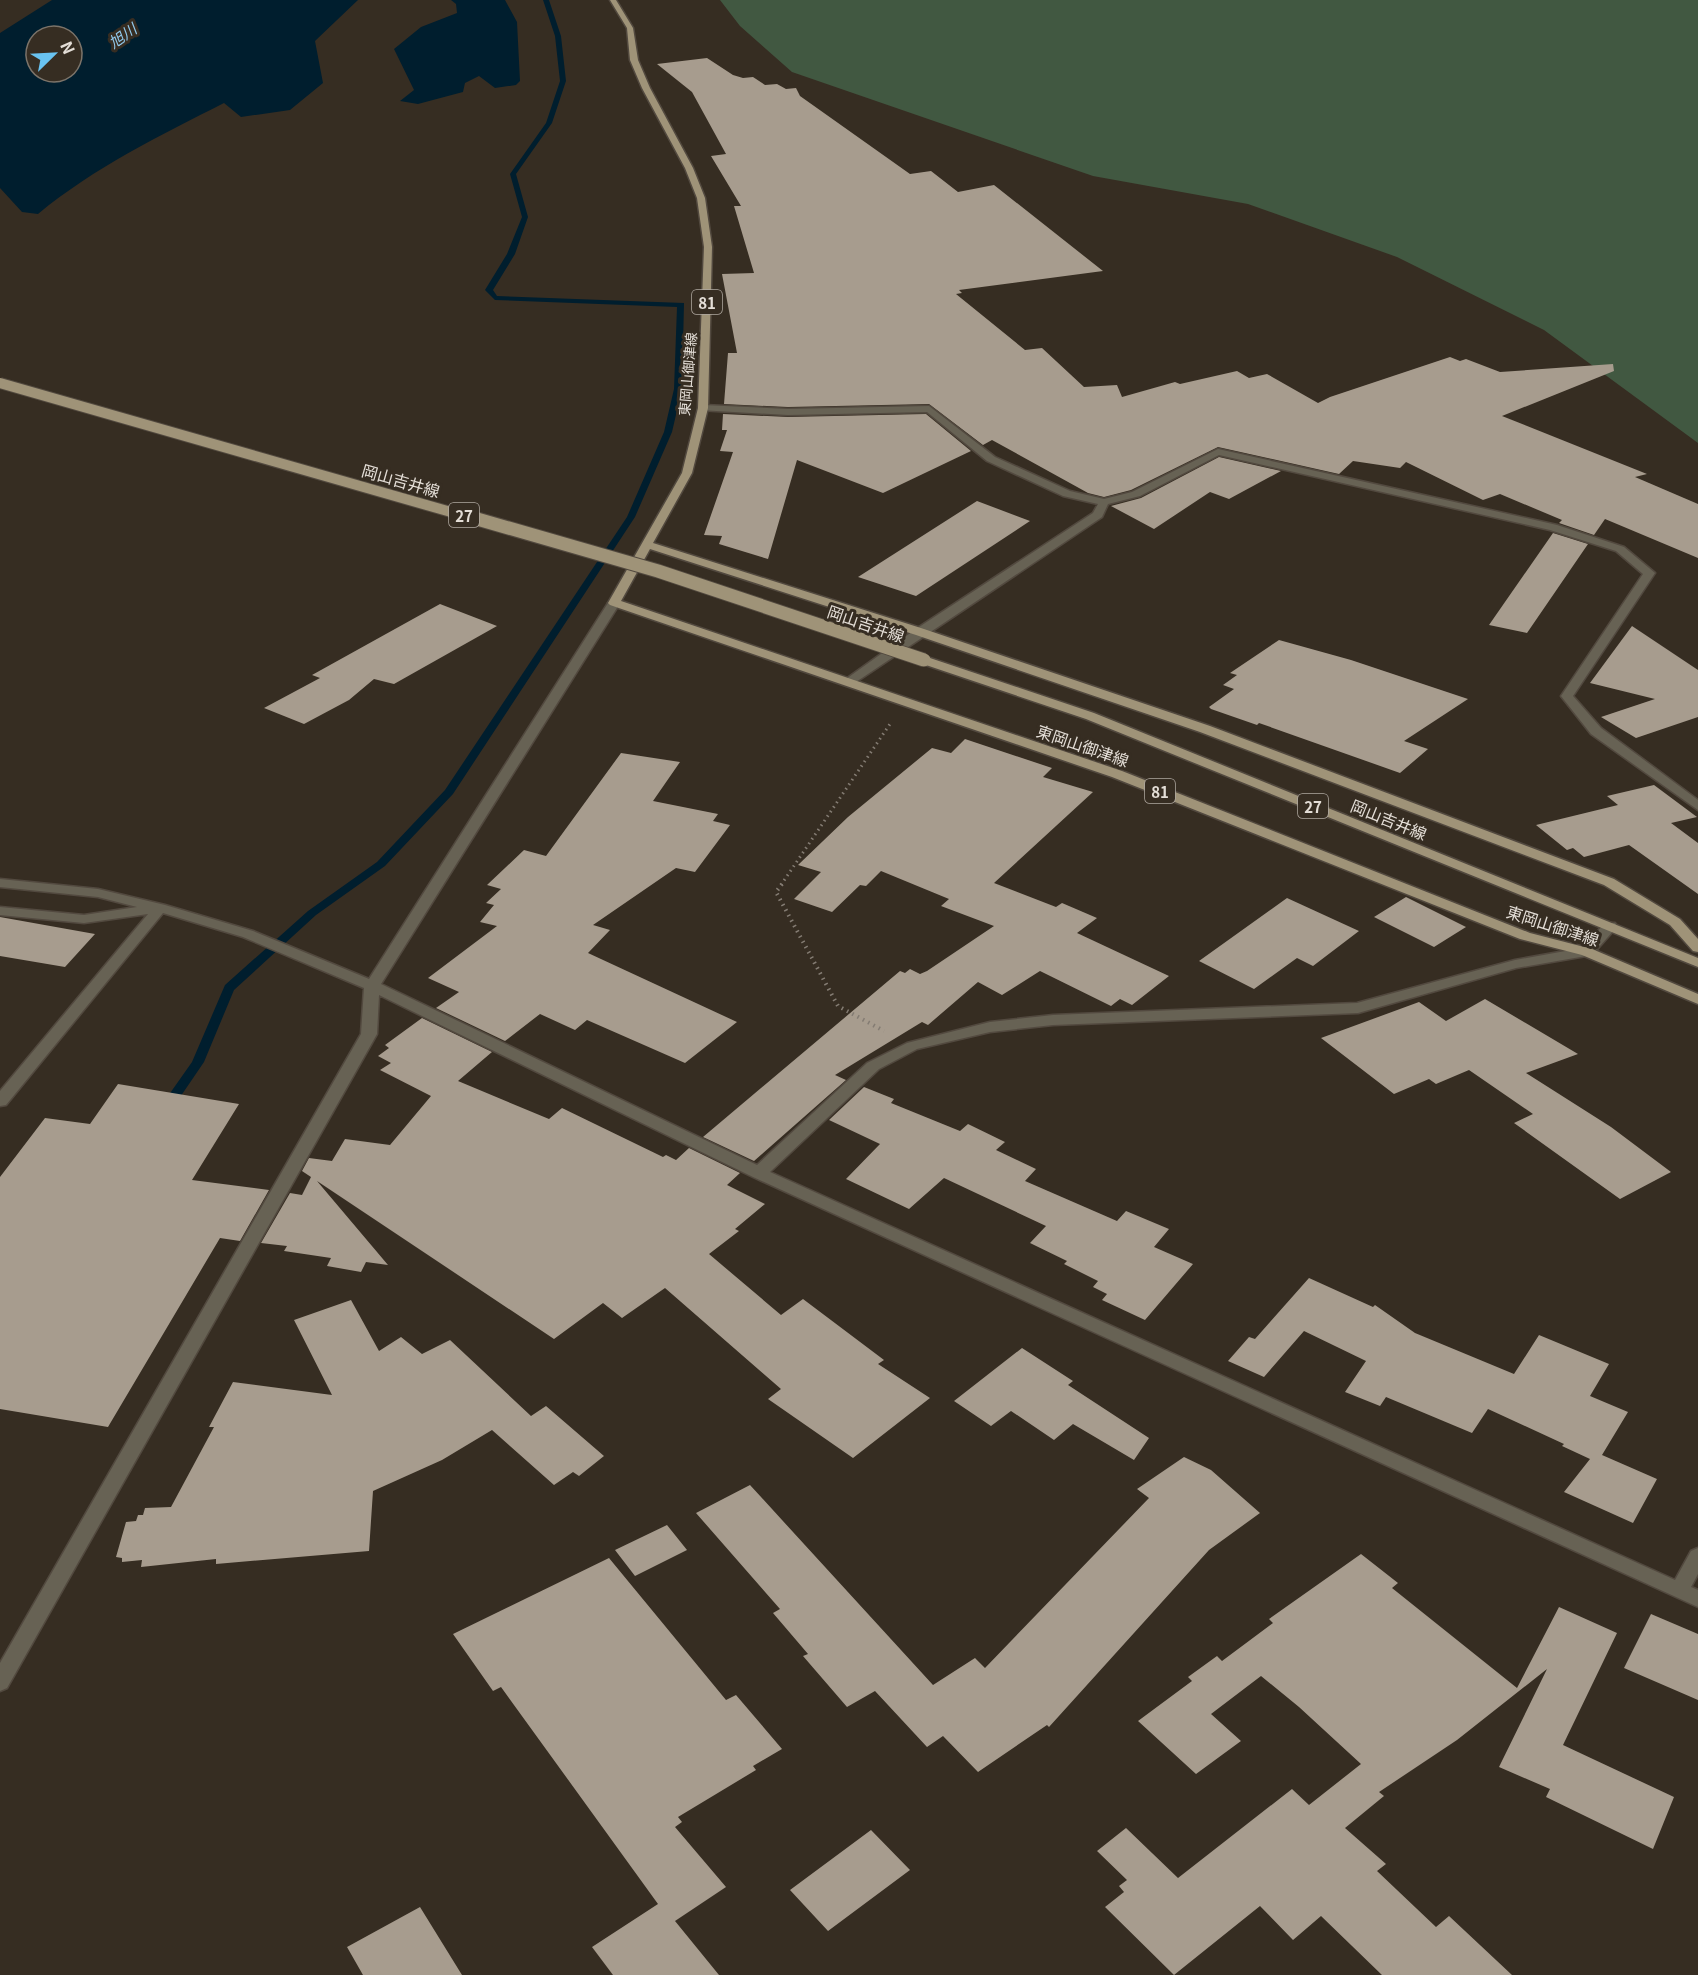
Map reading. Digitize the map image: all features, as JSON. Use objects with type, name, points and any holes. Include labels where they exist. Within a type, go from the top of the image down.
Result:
[{"type":"main road","name":"東岡山御津線","points":[[612,0],[630,28],[634,60],[646,88],[689,168],[701,198],[708,247],[703,408],[687,473],[614,603],[1117,774],[1525,936],[1587,952],[1698,999]]},
{"type":"main road","name":"岡山吉井線","points":[[0,383],[658,571],[1090,716],[1698,963]]},
{"type":"main road","points":[[648,545],[920,632],[1205,729],[1610,882],[1675,922],[1698,948]]},
{"type":"street","points":[[703,408],[788,412],[928,410],[991,459],[1067,494],[1104,502],[1136,494],[1218,452],[1553,527],[1620,549],[1649,573],[1567,696],[1596,732],[1698,806]]},
{"type":"street","points":[[849,682],[920,632],[1098,515],[1104,502]]},
{"type":"street","points":[[0,1682],[369,1034],[372,986],[614,603]]},
{"type":"street","points":[[0,883],[98,893],[160,908],[248,934],[372,986],[759,1173],[1689,1595],[1698,1556]]},
{"type":"street","points":[[0,910],[84,919],[160,908]]},
{"type":"street","points":[[0,1101],[160,908]]},
{"type":"street","points":[[759,1173],[873,1066],[912,1046],[990,1027],[1053,1020],[1358,1008],[1515,964],[1587,952],[1610,926]]},
{"type":"path","points":[[906,701],[776,892],[838,1006],[912,1046]]},
{"type":"green space","points":[[720,0],[1698,0],[1698,443],[1544,330],[1397,257],[1248,204],[1093,176],[792,72],[740,26]]},
{"type":"water","name":"旭川","points":[[52,0],[358,0],[315,41],[323,83],[290,110],[241,117],[224,103],[105,167],[38,214],[22,212],[0,188],[0,33]]},
{"type":"water","points":[[451,0],[505,0],[517,22],[520,81],[516,85],[495,88],[479,76],[465,83],[463,92],[418,104],[400,101],[414,90],[394,49],[421,27],[457,13],[456,4]]},
{"type":"building","points":[[707,58],[733,75],[743,78],[753,77],[765,85],[777,84],[786,89],[796,88],[800,96],[910,174],[931,171],[958,192],[994,185],[1103,271],[959,290],[962,293],[956,294],[1025,350],[1042,348],[1084,387],[1117,385],[1122,397],[1175,382],[1180,384],[1237,371],[1249,378],[1267,374],[1318,403],[1450,357],[1460,361],[1466,359],[1500,372],[1613,364],[1614,371],[1502,416],[1647,474],[1635,477],[1698,504],[1698,558],[1605,519],[1594,535],[1559,523],[1562,520],[1500,494],[1483,500],[1406,462],[1400,468],[1353,461],[1339,474],[1218,447],[1131,490],[1104,497],[1088,493],[992,440],[983,445],[929,404],[788,407],[724,404],[728,353],[737,353],[722,274],[754,273],[734,206],[741,206],[711,156],[726,154],[692,92],[657,64]]},
{"type":"building","points":[[723,414],[788,417],[926,414],[971,451],[883,493],[797,460],[768,559],[719,544],[722,536],[704,535],[733,452],[720,451],[727,430],[722,430]]},
{"type":"building","points":[[1219,457],[1281,471],[1229,499],[1210,492],[1154,529],[1111,506],[1141,498]]},
{"type":"building","points":[[977,501],[1030,521],[916,596],[858,577]]},
{"type":"building","points":[[1553,533],[1588,544],[1527,633],[1489,625]]},
{"type":"building","points":[[440,604],[497,626],[394,684],[374,679],[349,700],[304,724],[264,708],[320,678],[312,675]]},
{"type":"building","points":[[1632,626],[1698,670],[1698,717],[1636,738],[1601,717],[1655,699],[1590,683]]},
{"type":"building","points":[[1279,640],[1351,660],[1468,699],[1404,741],[1428,749],[1400,773],[1209,707],[1234,689],[1223,685],[1237,675],[1230,673]]},
{"type":"building","points":[[965,739],[1052,768],[1043,777],[1093,792],[994,883],[1056,907],[1062,903],[1097,918],[1077,933],[1169,976],[1132,1005],[1120,999],[1111,1006],[1040,971],[1002,995],[978,982],[928,1025],[922,1022],[835,1075],[846,1080],[754,1161],[703,1137],[900,971],[905,973],[910,969],[920,974],[927,971],[994,926],[941,906],[949,899],[881,871],[866,886],[860,885],[832,912],[794,899],[821,872],[798,865],[848,817],[932,748],[951,753]]},
{"type":"building","points":[[621,753],[680,762],[653,801],[718,814],[713,821],[730,825],[695,872],[676,868],[593,925],[610,930],[588,953],[737,1022],[685,1063],[587,1020],[575,1030],[540,1014],[505,1041],[436,1008],[459,992],[428,978],[497,926],[480,922],[494,905],[486,903],[501,889],[487,885],[524,850],[546,856]]},
{"type":"building","points":[[1654,785],[1697,817],[1671,823],[1698,843],[1698,894],[1629,845],[1584,857],[1573,848],[1567,850],[1536,825],[1618,805],[1607,796]]},
{"type":"building","points":[[1406,897],[1466,927],[1434,947],[1374,917]]},
{"type":"building","points":[[1287,898],[1359,931],[1313,966],[1297,958],[1254,989],[1199,961]]},
{"type":"building","points":[[0,917],[95,934],[65,967],[0,956]]},
{"type":"building","points":[[1485,999],[1578,1054],[1526,1073],[1611,1127],[1671,1172],[1620,1199],[1514,1123],[1533,1114],[1469,1070],[1436,1084],[1429,1079],[1394,1094],[1321,1038],[1419,1002],[1446,1021]]},
{"type":"building","points":[[422,1018],[492,1052],[458,1081],[549,1119],[562,1108],[663,1157],[666,1155],[676,1160],[689,1148],[740,1173],[727,1185],[765,1204],[735,1229],[739,1231],[709,1254],[781,1315],[803,1299],[884,1360],[878,1364],[930,1398],[853,1458],[768,1399],[781,1389],[665,1288],[622,1318],[603,1303],[554,1339],[317,1181],[388,1265],[366,1262],[361,1272],[327,1266],[331,1258],[284,1251],[287,1246],[261,1243],[290,1193],[302,1195],[311,1177],[302,1171],[309,1158],[332,1161],[345,1139],[390,1145],[431,1096],[380,1070],[391,1063],[378,1056],[389,1048],[385,1045]]},
{"type":"building","points":[[118,1084],[239,1104],[192,1180],[269,1190],[240,1241],[220,1238],[108,1427],[0,1409],[0,1177],[45,1118],[90,1124]]},
{"type":"building","points":[[864,1087],[894,1099],[891,1103],[960,1131],[968,1124],[1005,1142],[996,1150],[1036,1169],[1025,1181],[1117,1221],[1126,1211],[1169,1229],[1154,1247],[1193,1264],[1145,1320],[1102,1300],[1107,1294],[1093,1287],[1098,1281],[1064,1264],[1067,1261],[1030,1243],[1046,1226],[944,1178],[909,1209],[846,1179],[880,1144],[829,1120]]},
{"type":"building","points":[[1309,1278],[1373,1307],[1375,1305],[1415,1333],[1514,1374],[1539,1335],[1609,1364],[1590,1396],[1628,1412],[1602,1455],[1657,1479],[1633,1523],[1564,1492],[1590,1459],[1562,1446],[1564,1444],[1488,1409],[1472,1433],[1386,1397],[1380,1406],[1345,1392],[1366,1361],[1304,1331],[1264,1377],[1228,1361],[1249,1337],[1255,1339]]},
{"type":"building","points":[[351,1300],[379,1351],[401,1337],[422,1354],[450,1340],[531,1416],[546,1406],[604,1456],[579,1476],[573,1472],[554,1485],[492,1430],[442,1460],[373,1491],[369,1551],[216,1564],[216,1559],[141,1567],[142,1560],[122,1562],[122,1558],[116,1557],[126,1522],[136,1521],[138,1515],[143,1515],[145,1508],[171,1507],[214,1427],[209,1427],[233,1382],[332,1395],[294,1320]]},
{"type":"building","points":[[1022,1348],[1073,1381],[1068,1385],[1149,1438],[1134,1460],[1073,1424],[1054,1440],[1011,1411],[991,1426],[954,1401]]},
{"type":"building","points":[[1184,1457],[1211,1470],[1260,1513],[1209,1550],[1049,1727],[1047,1725],[978,1772],[943,1736],[927,1747],[875,1691],[847,1707],[803,1656],[808,1654],[773,1613],[780,1609],[696,1513],[750,1485],[933,1685],[975,1658],[985,1668],[1149,1498],[1137,1489]]},
{"type":"building","points":[[667,1525],[687,1550],[635,1576],[615,1550]]},
{"type":"building","points":[[1361,1554],[1398,1583],[1392,1588],[1517,1688],[1559,1607],[1617,1633],[1563,1745],[1674,1797],[1653,1849],[1546,1797],[1550,1789],[1499,1767],[1547,1669],[1457,1740],[1379,1792],[1384,1796],[1345,1828],[1386,1864],[1377,1871],[1436,1927],[1449,1916],[1512,1975],[1382,1975],[1321,1916],[1293,1940],[1260,1906],[1174,1975],[1105,1907],[1124,1892],[1119,1886],[1127,1880],[1097,1851],[1126,1828],[1178,1878],[1292,1789],[1309,1805],[1361,1764],[1299,1707],[1261,1676],[1211,1714],[1241,1741],[1196,1774],[1138,1721],[1192,1681],[1188,1677],[1217,1656],[1222,1661],[1273,1623],[1269,1619]]},
{"type":"building","points":[[609,1558],[726,1700],[736,1695],[782,1749],[753,1766],[756,1770],[678,1817],[682,1822],[675,1827],[726,1887],[675,1921],[719,1975],[613,1975],[592,1947],[658,1904],[501,1687],[493,1691],[453,1634]]},
{"type":"building","points":[[1651,1614],[1698,1634],[1698,1700],[1624,1668]]},
{"type":"building","points":[[871,1830],[910,1870],[828,1931],[790,1890]]},
{"type":"building","points":[[420,1907],[462,1975],[363,1975],[347,1947]]},
{"type":"waterway","points":[[167,1106],[198,1062],[229,988],[312,913],[381,864],[449,792],[631,517],[668,432],[678,389],[681,305],[495,298],[489,290],[511,254],[525,217],[513,174],[549,123],[563,81],[558,36],[546,0]]}]
